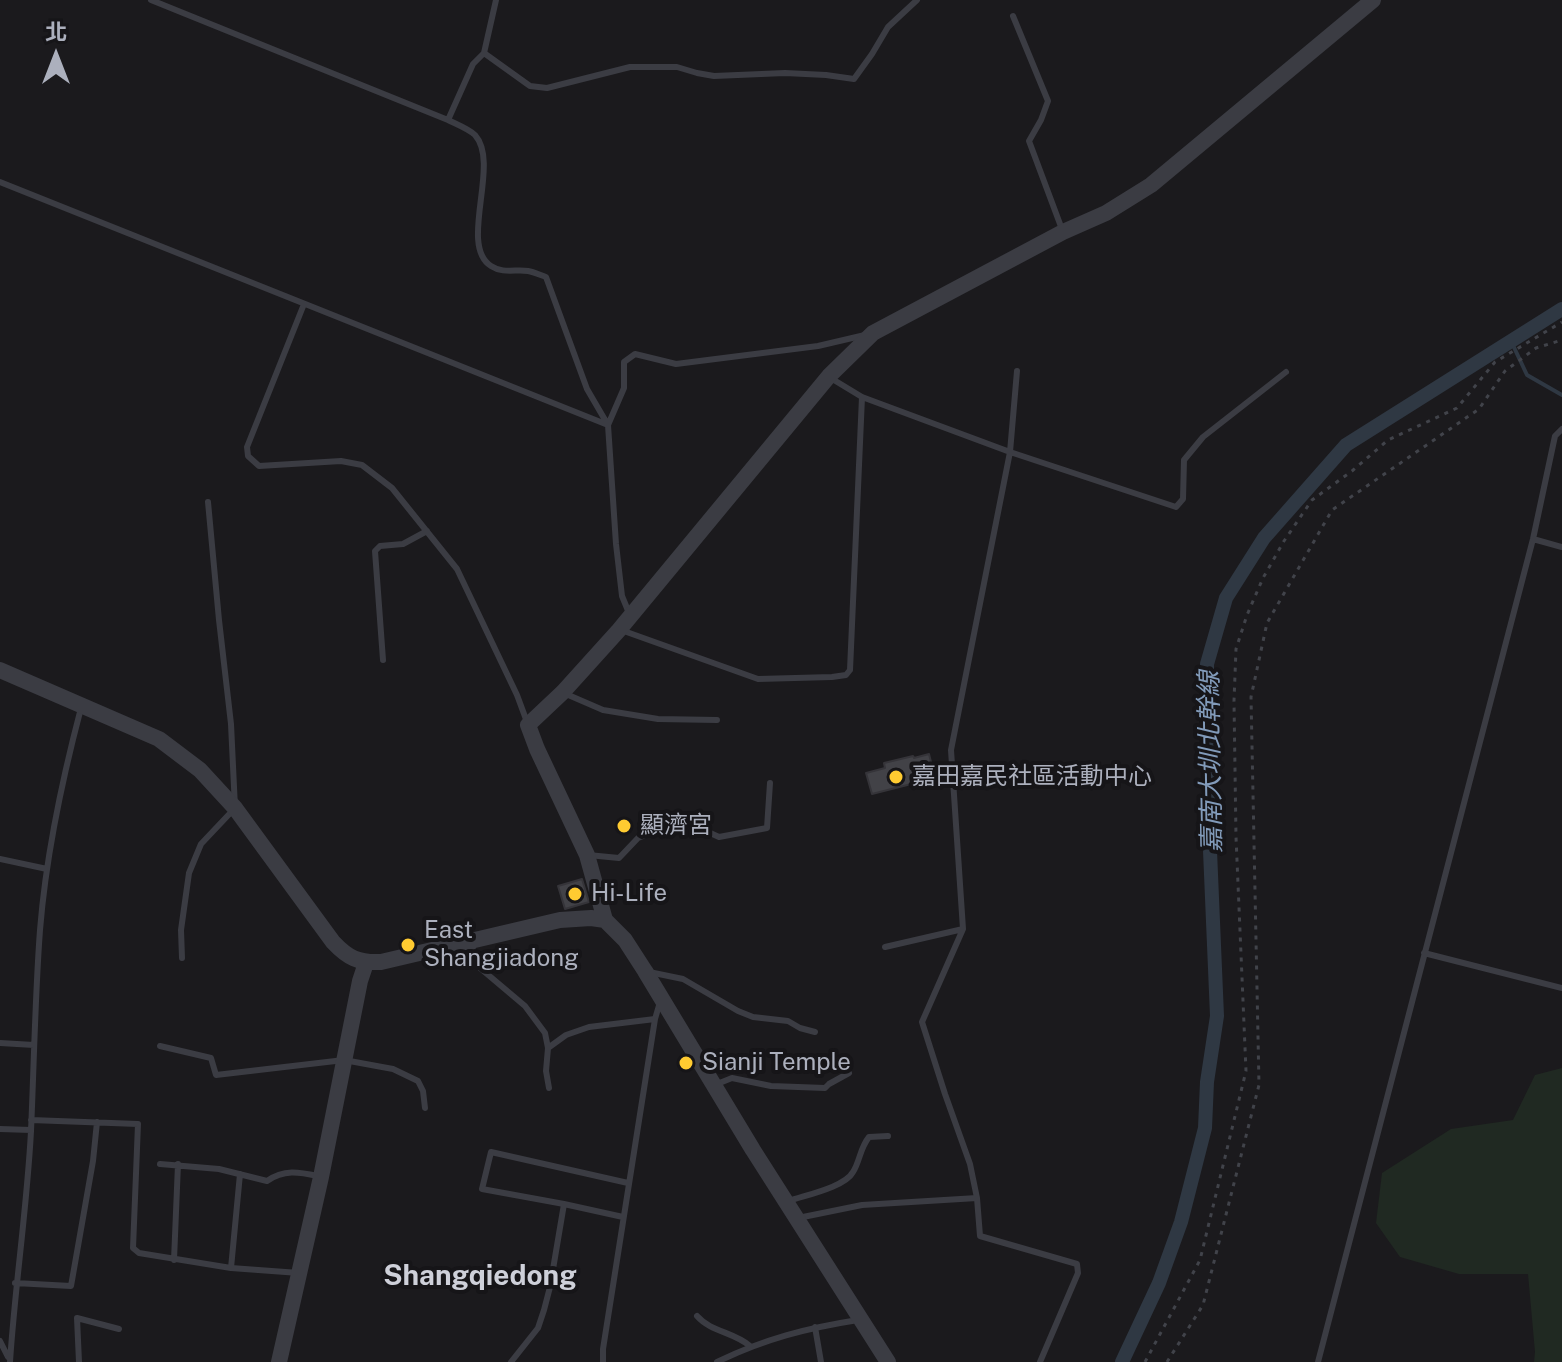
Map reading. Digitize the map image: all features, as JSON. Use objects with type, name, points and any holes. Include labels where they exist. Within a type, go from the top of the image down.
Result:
[{"type":"street","points":[[888,1362],[645,971],[625,940],[605,920],[587,855],[528,725],[563,692],[619,630],[829,376],[873,333],[1063,232],[1106,213],[1151,185],[1373,0]]},
{"type":"street","points":[[0,670],[82,704],[159,739],[176,750],[200,770],[235,808],[333,942],[352,959],[366,963],[397,959],[560,920],[605,920]]},
{"type":"street","points":[[279,1362],[366,963]]},
{"type":"lane","points":[[151,0],[448,120],[475,135],[482,150],[484,179],[478,219],[479,252],[491,266],[546,277],[587,389],[608,425],[617,557],[622,596],[630,616]]},
{"type":"lane","points":[[448,120],[473,64],[484,53],[496,0]]},
{"type":"lane","points":[[484,53],[530,86],[547,88],[630,67],[677,67],[714,76],[785,73],[854,79],[888,27],[917,0]]},
{"type":"lane","points":[[1013,16],[1048,101],[1029,141],[1063,232]]},
{"type":"lane","points":[[0,182],[608,425]]},
{"type":"lane","points":[[304,304],[247,447],[248,456],[259,466],[341,461],[362,465],[392,488],[457,569],[517,695],[528,725]]},
{"type":"lane","points":[[608,425],[624,388],[624,362],[635,354],[676,364],[818,346],[873,333]]},
{"type":"lane","points":[[1017,371],[1010,452],[951,750],[963,929],[922,1022],[970,1164],[980,1236],[1077,1264],[1078,1273],[1040,1362]]},
{"type":"lane","points":[[829,376],[862,397],[1010,452],[1176,507],[1183,499],[1184,460],[1203,437],[1286,372]]},
{"type":"lane","points":[[619,630],[758,679],[846,675],[850,670],[862,397]]},
{"type":"lane","points":[[1318,1362],[1533,539],[1555,436],[1562,429]]},
{"type":"lane","points":[[182,958],[181,930],[189,873],[201,844],[235,808],[231,724],[208,502]]},
{"type":"lane","points":[[383,660],[375,551],[380,546],[403,544],[427,531]]},
{"type":"lane","points":[[1533,539],[1562,547]]},
{"type":"lane","points":[[563,692],[603,710],[658,719],[717,720]]},
{"type":"lane","points":[[10,1361],[15,1283],[26,1207],[40,928],[47,869],[67,761],[82,704]]},
{"type":"lane","points":[[587,855],[619,858],[638,838],[657,830],[676,827],[695,826],[719,837],[767,828],[770,783]]},
{"type":"lane","points":[[0,859],[47,869]]},
{"type":"lane","points":[[885,947],[963,929]]},
{"type":"lane","points":[[470,942],[480,968],[525,1006],[545,1033],[549,1088]]},
{"type":"lane","points":[[1424,953],[1562,988]]},
{"type":"lane","points":[[645,971],[683,979],[753,1017],[788,1021],[815,1032]]},
{"type":"lane","points":[[603,1362],[628,1183],[661,999]]},
{"type":"lane","points":[[548,1048],[566,1035],[589,1027],[655,1019]]},
{"type":"lane","points":[[0,1043],[34,1045]]},
{"type":"lane","points":[[160,1046],[211,1058],[216,1075],[344,1060],[393,1069],[418,1081],[425,1108]]},
{"type":"lane","points":[[714,1086],[732,1078],[771,1086],[825,1088],[849,1073]]},
{"type":"lane","points":[[31,1120],[138,1124],[133,1248],[139,1253],[231,1268],[299,1273]]},
{"type":"lane","points":[[15,1283],[71,1286],[97,1122]]},
{"type":"lane","points":[[0,1129],[31,1130]]},
{"type":"lane","points":[[786,1202],[842,1184],[856,1168],[859,1153],[869,1137],[888,1136]]},
{"type":"lane","points":[[623,1217],[482,1189],[491,1152],[628,1183]]},
{"type":"lane","points":[[160,1164],[219,1169],[267,1181],[278,1174],[295,1172],[321,1177]]},
{"type":"lane","points":[[174,1260],[178,1164]]},
{"type":"lane","points":[[231,1268],[240,1174]]},
{"type":"lane","points":[[796,1218],[862,1205],[977,1198]]},
{"type":"lane","points":[[511,1362],[538,1328],[550,1287],[564,1204]]},
{"type":"lane","points":[[697,1316],[704,1324],[741,1339],[750,1346]]},
{"type":"lane","points":[[79,1362],[77,1318],[119,1329]]},
{"type":"lane","points":[[717,1362],[750,1346],[815,1327],[860,1320]]},
{"type":"lane","points":[[815,1327],[821,1362]]},
{"type":"lane","points":[[0,1341],[10,1361]]},
{"type":"path","points":[[1145,1362],[1200,1260],[1246,1071],[1236,837],[1234,701],[1236,649],[1247,615],[1263,578],[1312,500],[1388,440],[1457,408],[1495,362],[1562,322]]},
{"type":"path","points":[[1167,1362],[1203,1305],[1259,1085],[1251,697],[1267,623],[1332,510],[1479,409],[1505,371],[1536,348],[1562,340]]},
{"type":"shaded area","points":[[1562,1068],[1562,1362],[1534,1362],[1528,1274],[1459,1274],[1400,1257],[1376,1223],[1382,1173],[1451,1129],[1513,1120],[1535,1075]]},
{"type":"building","name":"嘉田嘉民社區活動中心","points":[[929,754],[933,770],[925,772],[927,780],[872,794],[866,773],[885,768],[884,763]]},
{"type":"building","name":"Hi-Life","points":[[582,879],[589,902],[565,909],[558,886]]},
{"type":"waterway","name":"嘉南大圳北幹線","points":[[1122,1362],[1159,1283],[1181,1222],[1205,1128],[1207,1082],[1217,1016],[1209,827],[1207,664],[1226,598],[1264,538],[1346,445],[1562,309]]},
{"type":"waterway","points":[[1511,341],[1527,375],[1562,395]]},
{"type":"place","name":"嘉田嘉民社區活動中心","points":[[896,777]]},
{"type":"place","name":"顯濟宮","points":[[624,826]]},
{"type":"place","name":"Hi-Life","points":[[575,894]]},
{"type":"place","name":"East Shangjiadong","points":[[408,945]]},
{"type":"place","name":"Sianji Temple","points":[[686,1063]]},
{"type":"district","name":"Shangqiedong","points":[[480,1276]]}]
